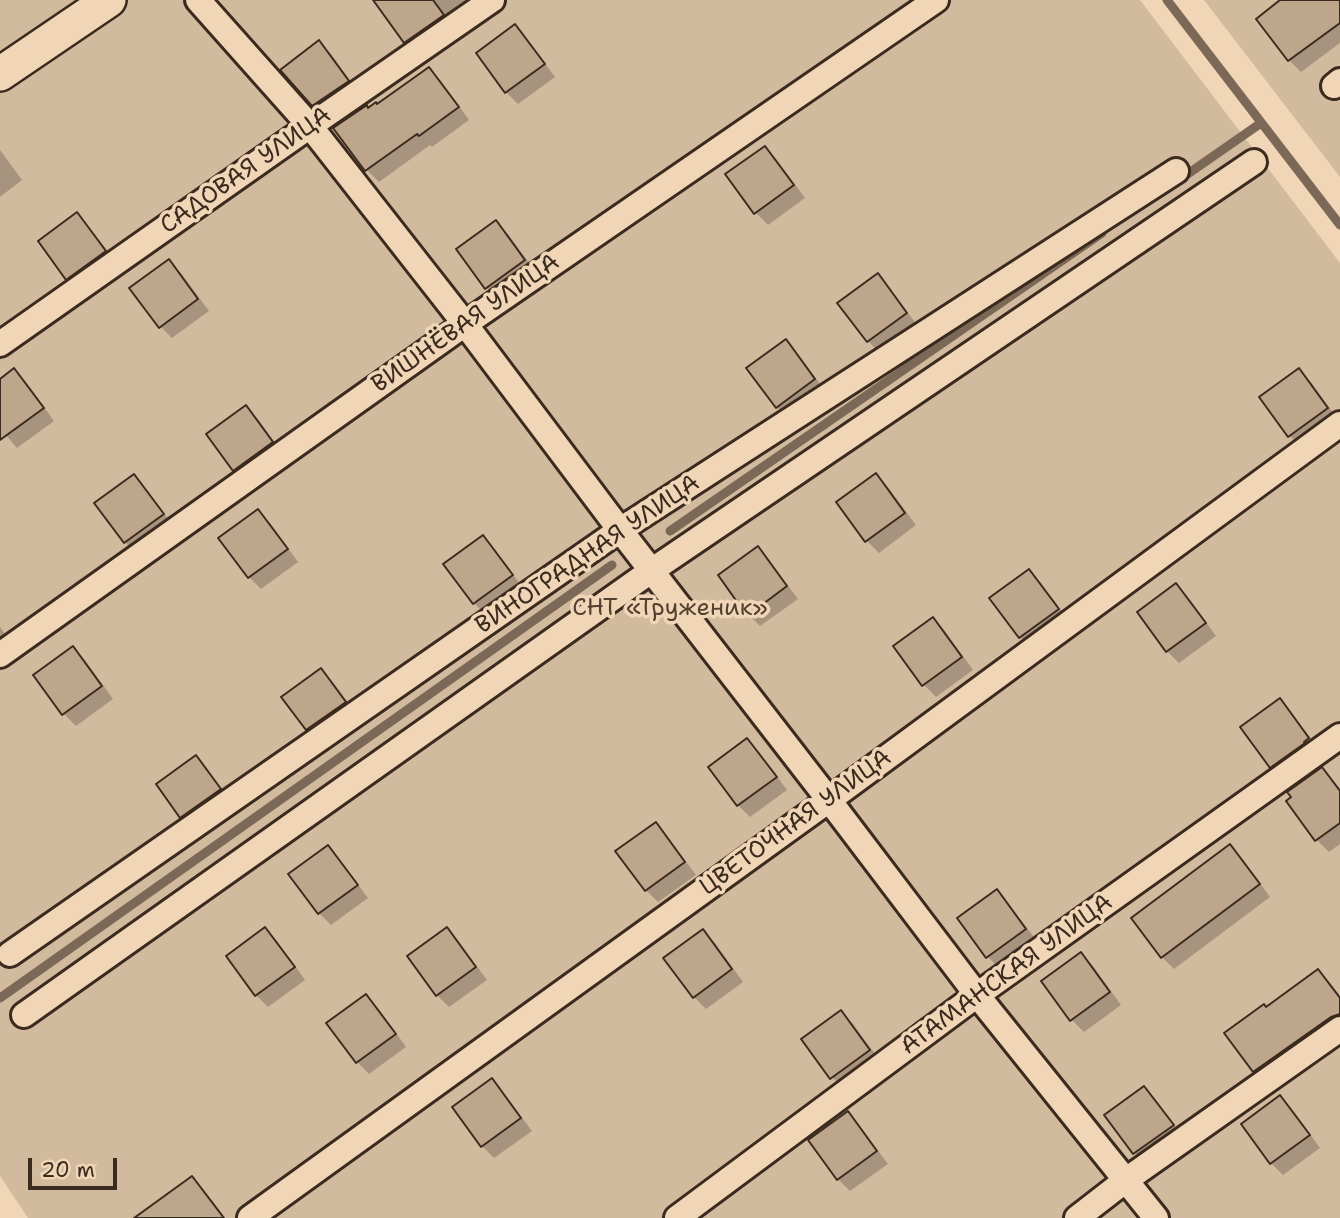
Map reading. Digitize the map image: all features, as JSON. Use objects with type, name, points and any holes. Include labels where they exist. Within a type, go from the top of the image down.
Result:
[{"type":"street","points":[[0,74],[109,0]]},
{"type":"street","points":[[198,0],[310,126],[465,324],[977,995],[1156,1218]]},
{"type":"street","name":"САДОВАЯ УЛИЦА","points":[[0,344],[492,0]]},
{"type":"street","name":"ВИШНЁВАЯ УЛИЦА","points":[[0,655],[465,324],[936,0]]},
{"type":"street","points":[[24,1015],[651,571],[1254,162]]},
{"type":"street","name":"ВИНОГРАДНАЯ УЛИЦА","points":[[10,954],[620,530],[1176,171]]},
{"type":"street","name":"ЦВЕТОЧНАЯ УЛИЦА","points":[[250,1218],[829,800],[1340,424]]},
{"type":"street","name":"АТАМАНСКАЯ УЛИЦА","points":[[677,1218],[977,995],[1340,736]]},
{"type":"street","points":[[1077,1218],[1340,1029]]},
{"type":"green space","name":"СНТ «Труженик»","points":[[0,0],[1140,0],[1340,263],[1340,1218],[28,1218],[0,1176]]},
{"type":"green space","points":[[1204,0],[1340,0],[1340,177]]},
{"type":"building","points":[[373,0],[433,0],[444,15],[404,43]]},
{"type":"building","points":[[1280,0],[1340,0],[1340,23],[1288,61],[1256,19]]},
{"type":"building","points":[[515,24],[545,64],[505,93],[476,53]]},
{"type":"building","points":[[319,40],[349,81],[312,106],[280,70]]},
{"type":"building","points":[[429,67],[459,107],[365,171],[333,128],[367,105],[368,108],[376,102],[377,104]]},
{"type":"building","points":[[765,146],[794,185],[754,214],[725,174]]},
{"type":"building","points":[[77,212],[106,251],[66,280],[38,241]]},
{"type":"building","points":[[496,220],[525,260],[485,289],[456,249]]},
{"type":"building","points":[[169,259],[198,299],[159,328],[129,288]]},
{"type":"building","points":[[878,273],[907,313],[867,342],[837,303]]},
{"type":"building","points":[[786,339],[815,379],[776,408],[746,368]]},
{"type":"building","points":[[14,368],[44,408],[0,440],[0,379]]},
{"type":"building","points":[[1299,368],[1328,408],[1288,437],[1259,397]]},
{"type":"building","points":[[246,405],[273,442],[233,471],[206,434]]},
{"type":"building","points":[[876,473],[905,513],[865,542],[836,502]]},
{"type":"building","points":[[134,474],[164,514],[124,543],[94,503]]},
{"type":"building","points":[[258,509],[288,549],[248,578],[218,538]]},
{"type":"building","points":[[483,535],[513,575],[473,604],[443,564]]},
{"type":"building","points":[[758,546],[787,586],[747,616],[718,575]]},
{"type":"building","points":[[1029,569],[1059,609],[1019,638],[989,598]]},
{"type":"building","points":[[1176,583],[1206,623],[1166,652],[1137,612]]},
{"type":"building","points":[[933,617],[962,657],[922,686],[893,646]]},
{"type":"building","points":[[73,646],[102,686],[62,715],[33,675]]},
{"type":"building","points":[[321,668],[346,702],[306,730],[281,697]]},
{"type":"building","points":[[1280,698],[1309,738],[1270,768],[1240,727]]},
{"type":"building","points":[[747,738],[777,777],[737,806],[708,767]]},
{"type":"building","points":[[196,755],[221,789],[180,818],[156,784]]},
{"type":"building","points":[[1322,767],[1340,791],[1340,823],[1315,841],[1286,801],[1291,797],[1287,792]]},
{"type":"building","points":[[656,822],[685,862],[645,891],[615,851]]},
{"type":"building","points":[[1230,844],[1260,884],[1161,958],[1131,918]]},
{"type":"building","points":[[328,845],[358,885],[318,914],[288,874]]},
{"type":"building","points":[[997,889],[1026,929],[986,958],[957,918]]},
{"type":"building","points":[[265,927],[295,967],[255,996],[226,956]]},
{"type":"building","points":[[447,927],[476,967],[436,996],[407,956]]},
{"type":"building","points":[[703,929],[732,969],[693,998],[663,958]]},
{"type":"building","points":[[1081,952],[1110,992],[1070,1021],[1041,981]]},
{"type":"building","points":[[1318,969],[1340,998],[1340,1014],[1331,1017],[1253,1072],[1224,1033],[1264,1004],[1266,1007]]},
{"type":"building","points":[[366,994],[396,1034],[356,1063],[326,1023]]},
{"type":"building","points":[[841,1010],[870,1050],[830,1079],[801,1039]]},
{"type":"building","points":[[492,1078],[521,1118],[481,1147],[452,1107]]},
{"type":"building","points":[[1144,1086],[1174,1125],[1133,1154],[1104,1115]]},
{"type":"building","points":[[1280,1095],[1310,1135],[1270,1164],[1241,1124]]},
{"type":"building","points":[[848,1111],[877,1151],[837,1180],[808,1140]]},
{"type":"building","points":[[192,1176],[224,1218],[134,1218]]},
{"type":"waterway","points":[[1167,0],[1340,225]]},
{"type":"waterway","points":[[1179,180],[1261,123]]},
{"type":"waterway","points":[[670,531],[1102,233]]},
{"type":"waterway","points":[[0,998],[612,565]]}]
